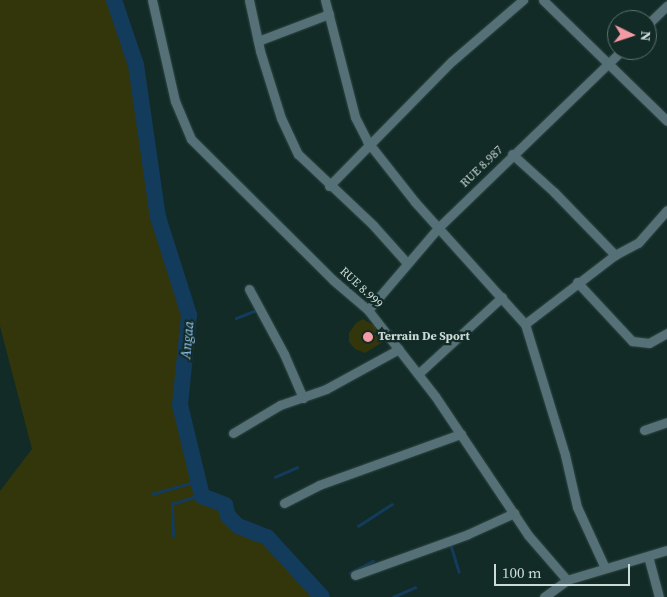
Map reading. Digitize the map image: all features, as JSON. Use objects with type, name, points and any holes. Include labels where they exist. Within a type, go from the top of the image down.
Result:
[{"type":"street","name":"RUE 8.999","points":[[152,0],[175,101],[192,139],[333,280],[368,310],[418,374],[514,513],[567,580]]},
{"type":"street","points":[[249,0],[258,41],[290,142],[308,166],[373,225],[406,263]]},
{"type":"street","points":[[325,0],[356,117],[368,144],[438,227],[525,324],[566,455],[577,506],[605,568]]},
{"type":"street","points":[[329,186],[368,144],[452,61],[523,0]]},
{"type":"street","points":[[543,0],[607,65],[667,121]]},
{"type":"street","points":[[657,16],[667,6]]},
{"type":"street","points":[[258,41],[329,14]]},
{"type":"street","name":"RUE 8.987","points":[[368,310],[438,227],[612,60]]},
{"type":"street","points":[[512,154],[554,192],[615,255]]},
{"type":"street","points":[[525,324],[577,282],[615,255],[638,243],[665,217]]},
{"type":"street","points":[[577,282],[632,341],[649,343],[667,333]]},
{"type":"street","points":[[249,289],[284,354],[303,398]]},
{"type":"street","points":[[418,374],[502,297]]},
{"type":"street","points":[[233,433],[280,406],[326,389],[399,349]]},
{"type":"street","points":[[644,430],[667,422]]},
{"type":"street","points":[[284,502],[319,486],[461,434]]},
{"type":"street","points":[[355,575],[468,534],[514,513]]},
{"type":"street","points":[[544,597],[567,580],[667,550]]},
{"type":"street","points":[[648,556],[659,597]]},
{"type":"green space","points":[[0,0],[114,0],[136,65],[158,217],[189,315],[180,405],[202,496],[225,505],[228,516],[238,526],[267,537],[322,597],[0,597],[0,491],[32,449],[0,326]]},
{"type":"green space","name":"Terrain De Sport","points":[[363,319],[375,326],[386,340],[365,353],[355,349],[349,342],[349,333],[356,323]]},
{"type":"waterway","name":"Angaa","points":[[114,0],[136,65],[158,217],[189,315],[180,405],[202,496],[225,505],[228,516],[238,526],[267,537],[322,597]]},
{"type":"waterway","points":[[236,318],[257,310]]},
{"type":"waterway","points":[[275,477],[297,467]]},
{"type":"waterway","points":[[152,494],[190,483]]},
{"type":"waterway","points":[[173,536],[172,504],[194,497]]},
{"type":"waterway","points":[[358,526],[392,504]]},
{"type":"waterway","points":[[450,542],[459,572]]},
{"type":"waterway","points":[[350,573],[373,561]]},
{"type":"waterway","points":[[393,597],[415,587]]},
{"type":"place","name":"Terrain De Sport","points":[[368,337]]}]
